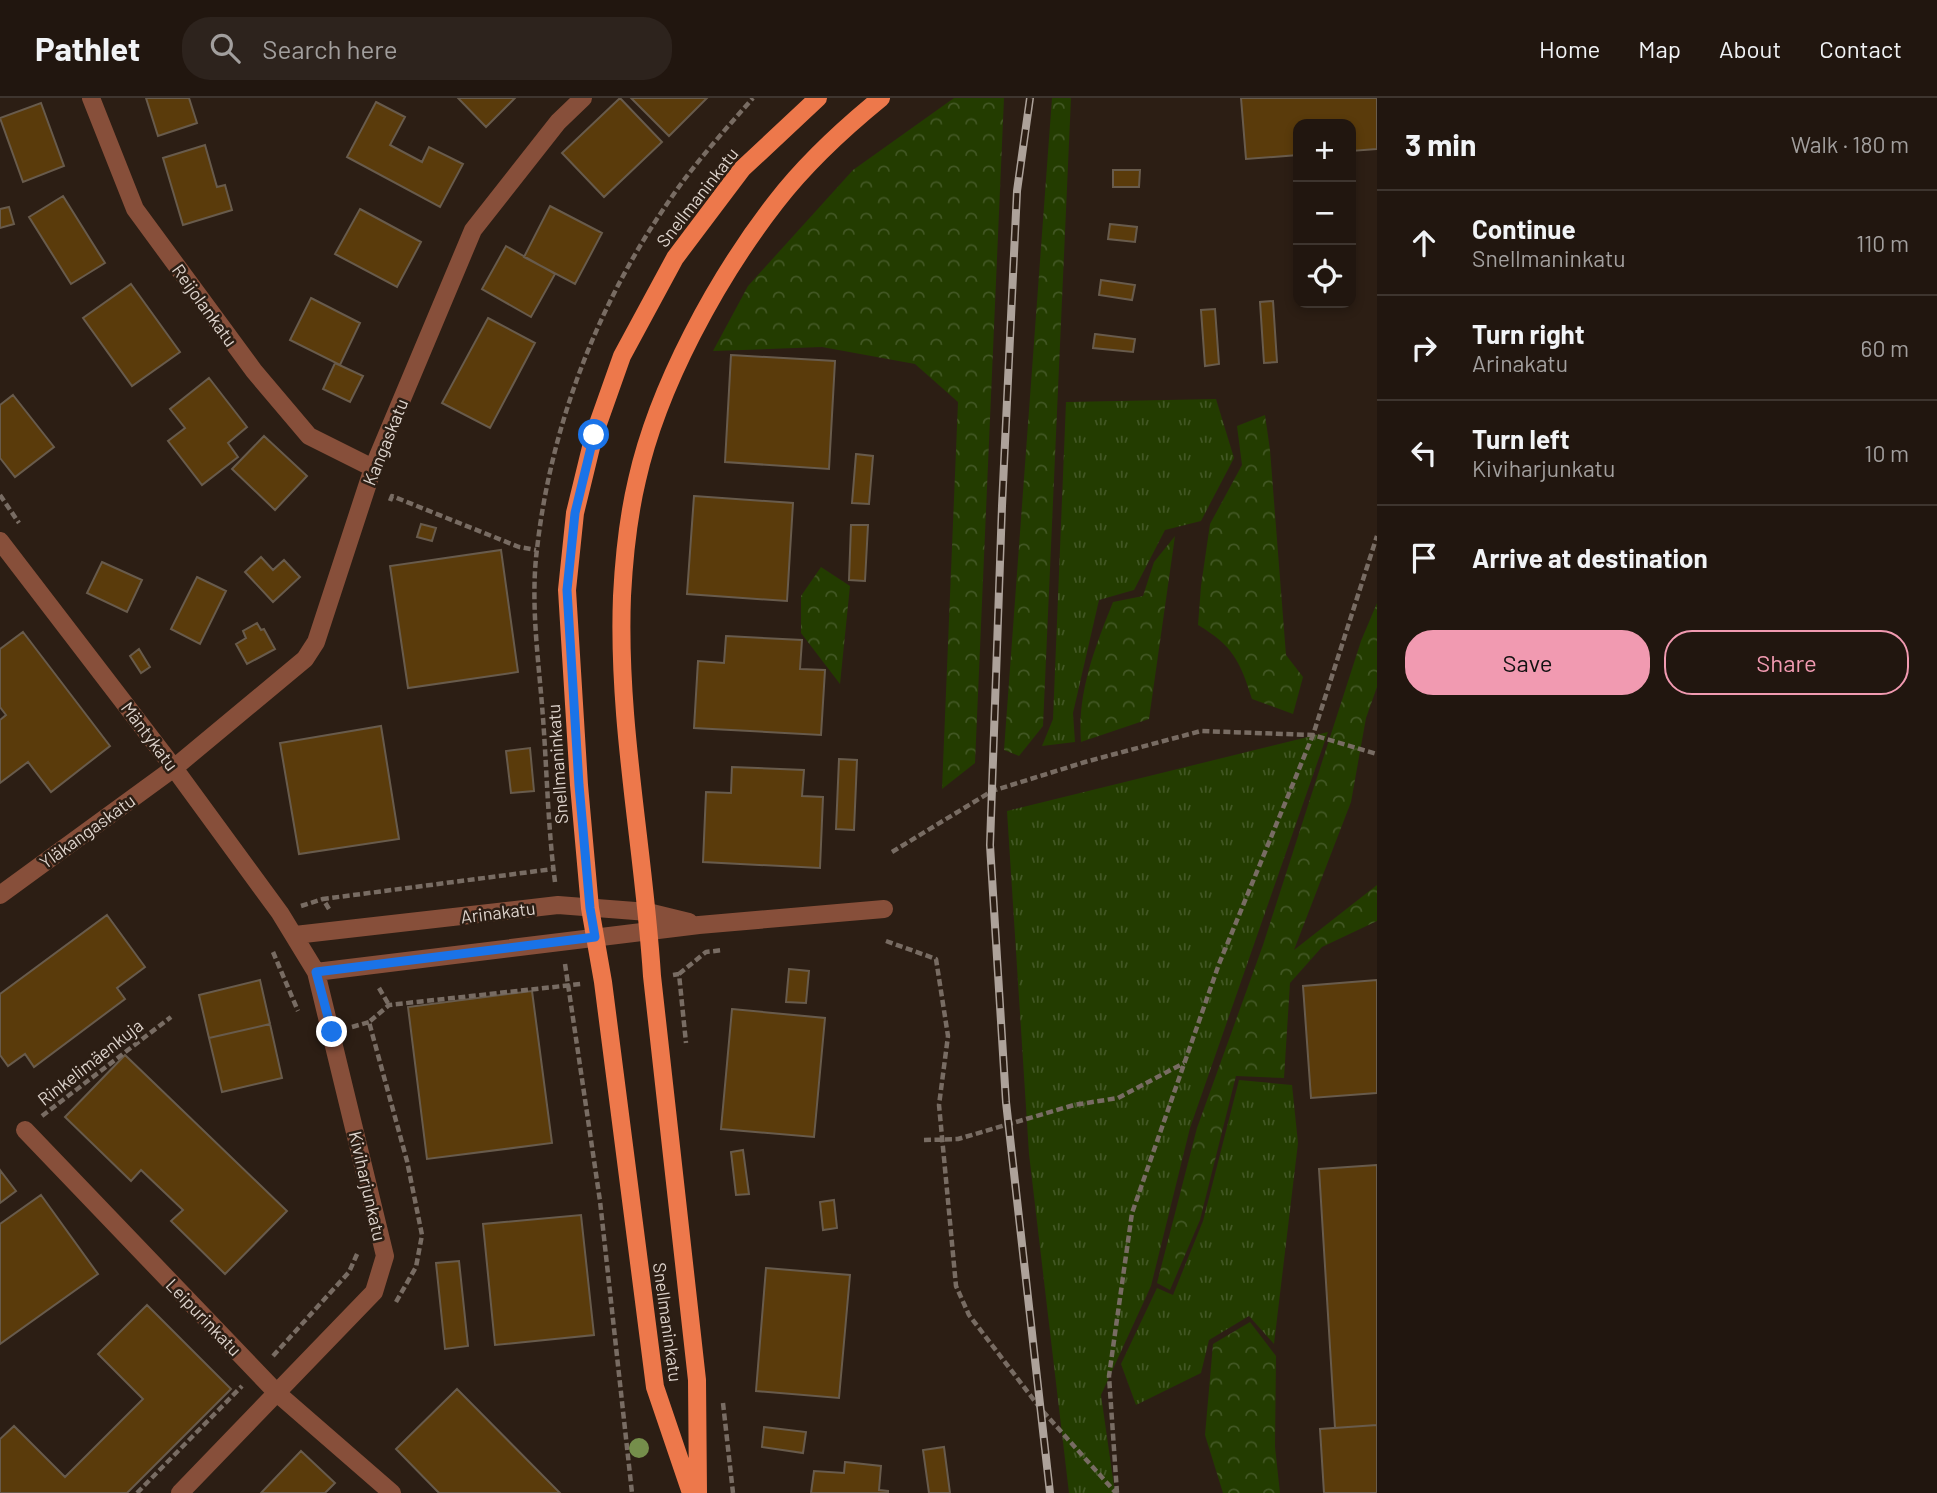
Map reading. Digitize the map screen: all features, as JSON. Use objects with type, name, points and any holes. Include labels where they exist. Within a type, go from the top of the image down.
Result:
[{"type":"main road","name":"Snellmaninkatu","points":[[691,1493],[655,1387],[603,982],[590,908],[567,590],[575,513],[594,435],[622,356],[675,258],[741,169],[818,98]]},
{"type":"main road","name":"Snellmaninkatu","points":[[698,1493],[697,1380],[627,738],[622,597],[627,532],[644,455],[670,380],[718,288],[776,201],[844,128],[881,98]]},
{"type":"street","name":"Reijolankatu","points":[[91,98],[135,209],[254,371],[310,436],[373,468]]},
{"type":"street","name":"Kangaskatu","points":[[174,768],[305,659],[316,642],[373,468],[473,230],[558,122],[583,98]]},
{"type":"street","name":"Mäntykatu","points":[[0,541],[174,768],[295,935]]},
{"type":"street","name":"Yläkangaskatu","points":[[0,895],[174,768]]},
{"type":"street","name":"Arinakatu","points":[[295,935],[558,905],[648,912],[699,925]]},
{"type":"street","name":"Arinakatu","points":[[316,972],[699,925],[884,909]]},
{"type":"street","name":"Kiviharjunkatu","points":[[180,1493],[374,1292],[385,1256],[316,972],[295,935]]},
{"type":"street","name":"Leipurinkatu","points":[[25,1130],[277,1393],[392,1493]]},
{"type":"path","points":[[357,516],[382,522],[392,496],[519,547],[536,550]]},
{"type":"path","points":[[1116,1493],[1109,1376],[1132,1213],[1219,964],[1314,734],[1377,536]]},
{"type":"path","points":[[892,852],[992,791],[1084,762],[1201,731],[1314,734],[1377,754]]},
{"type":"path","points":[[296,898],[304,905]]},
{"type":"path","points":[[280,912],[323,899]]},
{"type":"path","points":[[886,941],[936,959],[948,1036],[939,1105],[956,1286],[969,1315],[1040,1408],[1116,1493]]},
{"type":"path","points":[[271,947],[303,1021]]},
{"type":"path","points":[[652,976],[679,974],[706,952],[734,948]]},
{"type":"path","points":[[679,974],[688,1056]]},
{"type":"path","points":[[392,1307],[400,1298],[416,1267],[422,1235],[408,1161],[369,1022],[389,1005],[603,982]]},
{"type":"path","name":"Rinkelimäenkuja","points":[[25,1130],[171,1017]]},
{"type":"path","points":[[924,1140],[958,1139],[1074,1105],[1118,1098],[1184,1063]]},
{"type":"path","points":[[137,1493],[257,1372],[349,1272],[359,1248]]},
{"type":"path","points":[[723,1397],[733,1493]]},
{"type":"green space","points":[[954,98],[1004,98],[975,763],[942,789],[958,402],[915,364],[822,347],[713,351],[748,286],[853,170]]},
{"type":"green space","points":[[1052,98],[1071,98],[1043,726],[1019,756],[1004,750]]},
{"type":"green space","points":[[1216,399],[1234,458],[1201,521],[1165,530],[1134,590],[1099,600],[1073,713],[1075,742],[1042,746],[1053,719],[1066,402]]},
{"type":"green space","points":[[1265,415],[1286,655],[1303,677],[1293,714],[1252,699],[1234,656],[1220,640],[1198,625],[1210,524],[1242,465],[1237,426]]},
{"type":"green space","points":[[1175,536],[1149,719],[1081,742],[1080,724],[1085,688],[1094,653],[1113,602],[1143,596],[1154,562]]},
{"type":"green space","points":[[821,567],[850,586],[840,684],[801,633],[801,596]]},
{"type":"green space","points":[[1377,603],[1377,687],[1366,718],[1351,802],[1294,950],[1377,885],[1377,921],[1322,947],[1290,983],[1284,1078],[1236,1076],[1200,1220],[1170,1290],[1157,1283],[1197,1128],[1263,945],[1361,641]]},
{"type":"green space","points":[[1328,732],[1190,1128],[1151,1286],[1101,1395],[1115,1493],[1069,1493],[1029,1154],[1007,811]]},
{"type":"green space","points":[[1239,1080],[1292,1085],[1298,1143],[1274,1344],[1249,1316],[1209,1340],[1201,1373],[1136,1405],[1121,1364],[1157,1288],[1173,1295],[1203,1221]]},
{"type":"green space","points":[[1250,1322],[1276,1356],[1275,1447],[1280,1493],[1223,1493],[1205,1435],[1213,1344]]},
{"type":"building","points":[[146,98],[189,98],[197,123],[158,136]]},
{"type":"building","points":[[458,98],[515,98],[486,127]]},
{"type":"building","points":[[620,98],[662,142],[604,197],[562,153]]},
{"type":"building","points":[[631,98],[707,98],[669,136]]},
{"type":"building","points":[[1241,98],[1377,98],[1377,149],[1356,151],[1356,119],[1293,119],[1293,155],[1246,159]]},
{"type":"building","points":[[376,102],[405,117],[390,145],[422,162],[429,147],[463,164],[440,207],[347,157]]},
{"type":"building","points":[[41,103],[64,166],[23,182],[0,118]]},
{"type":"building","points":[[205,145],[217,187],[225,185],[232,210],[183,225],[163,158]]},
{"type":"building","points":[[1113,170],[1140,170],[1139,187],[1113,187]]},
{"type":"building","points":[[63,196],[105,263],[71,284],[29,217]]},
{"type":"building","points":[[550,206],[602,233],[575,284],[524,257]]},
{"type":"building","points":[[9,207],[14,224],[0,228],[0,209]]},
{"type":"building","points":[[360,209],[421,242],[397,287],[335,254]]},
{"type":"building","points":[[1110,224],[1137,227],[1135,242],[1108,239]]},
{"type":"building","points":[[506,246],[555,274],[531,317],[482,289]]},
{"type":"building","points":[[1101,280],[1135,285],[1132,300],[1099,295]]},
{"type":"building","points":[[131,284],[180,352],[132,386],[83,318]]},
{"type":"building","points":[[311,298],[360,323],[340,365],[290,340]]},
{"type":"building","points":[[1273,301],[1277,362],[1264,363],[1260,302]]},
{"type":"building","points":[[1215,309],[1219,364],[1205,366],[1201,310]]},
{"type":"building","points":[[488,318],[535,343],[490,428],[442,403]]},
{"type":"building","points":[[1095,334],[1135,339],[1133,352],[1093,348]]},
{"type":"building","points":[[731,355],[835,361],[829,469],[725,462]]},
{"type":"building","points":[[335,363],[363,376],[350,402],[323,389]]},
{"type":"building","points":[[209,378],[247,427],[228,443],[238,457],[202,485],[168,441],[185,428],[170,409]]},
{"type":"building","points":[[13,395],[54,447],[15,477],[0,458],[0,405]]},
{"type":"building","points":[[264,436],[307,476],[275,510],[232,469]]},
{"type":"building","points":[[856,454],[873,456],[869,504],[852,503]]},
{"type":"building","points":[[694,496],[793,503],[787,601],[687,594]]},
{"type":"building","points":[[421,524],[436,528],[432,541],[417,537]]},
{"type":"building","points":[[851,525],[868,525],[865,581],[849,580]]},
{"type":"building","points":[[501,550],[518,672],[408,688],[390,566]]},
{"type":"building","points":[[261,557],[273,570],[284,560],[300,577],[273,602],[245,572]]},
{"type":"building","points":[[102,562],[142,580],[127,612],[87,593]]},
{"type":"building","points":[[197,577],[226,591],[200,644],[171,629]]},
{"type":"building","points":[[257,623],[261,630],[264,629],[275,649],[247,664],[236,644],[246,638],[243,631]]},
{"type":"building","points":[[23,632],[110,746],[51,792],[28,762],[0,783],[0,720],[6,715],[0,707],[0,649]]},
{"type":"building","points":[[726,636],[802,640],[800,669],[825,670],[821,735],[694,728],[698,661],[724,663]]},
{"type":"building","points":[[139,649],[150,667],[141,673],[130,656]]},
{"type":"building","points":[[381,726],[399,839],[299,854],[280,743]]},
{"type":"building","points":[[530,748],[534,791],[511,793],[506,751]]},
{"type":"building","points":[[839,759],[857,760],[854,830],[836,829]]},
{"type":"building","points":[[732,767],[804,770],[802,796],[823,797],[820,868],[703,862],[706,792],[731,793]]},
{"type":"building","points":[[107,915],[145,967],[117,988],[125,999],[34,1067],[25,1054],[8,1066],[0,1055],[0,994]]},
{"type":"building","points":[[789,969],[809,971],[806,1003],[786,1002]]},
{"type":"building","points":[[260,980],[270,1024],[209,1038],[199,995]]},
{"type":"building","points":[[1377,980],[1377,1093],[1311,1098],[1303,986]]},
{"type":"building","points":[[532,991],[552,1143],[427,1159],[408,1007]]},
{"type":"building","points":[[732,1009],[825,1018],[814,1137],[721,1129]]},
{"type":"building","points":[[270,1024],[282,1078],[222,1092],[209,1038]]},
{"type":"building","points":[[125,1055],[287,1211],[225,1274],[171,1221],[183,1210],[141,1170],[131,1181],[65,1117]]},
{"type":"building","points":[[743,1150],[749,1194],[736,1195],[731,1152]]},
{"type":"building","points":[[1377,1165],[1377,1425],[1335,1428],[1319,1169]]},
{"type":"building","points":[[0,1170],[16,1191],[0,1203]]},
{"type":"building","points":[[41,1195],[98,1274],[0,1344],[0,1224]]},
{"type":"building","points":[[834,1200],[837,1228],[823,1230],[820,1202]]},
{"type":"building","points":[[581,1215],[594,1335],[495,1345],[483,1224]]},
{"type":"building","points":[[459,1261],[468,1346],[445,1349],[436,1263]]},
{"type":"building","points":[[766,1268],[850,1275],[839,1398],[756,1391]]},
{"type":"building","points":[[147,1305],[231,1389],[127,1493],[0,1493],[0,1439],[14,1426],[65,1477],[143,1399],[98,1354]]},
{"type":"building","points":[[457,1389],[560,1493],[439,1493],[396,1449]]},
{"type":"building","points":[[1377,1425],[1377,1493],[1324,1493],[1320,1429]]},
{"type":"building","points":[[764,1427],[806,1432],[803,1453],[762,1447]]},
{"type":"building","points":[[944,1447],[950,1493],[929,1493],[923,1450]]},
{"type":"building","points":[[301,1451],[335,1483],[325,1493],[261,1493]]},
{"type":"building","points":[[845,1462],[881,1466],[879,1490],[888,1493],[811,1493],[814,1471],[844,1473]]},
{"type":"railway","points":[[1030,98],[1017,191],[990,845],[1006,1102],[1050,1493]]},
{"type":"route","points":[[332,1032],[316,972],[595,937],[579,785],[567,590],[575,513],[594,435]]}]
